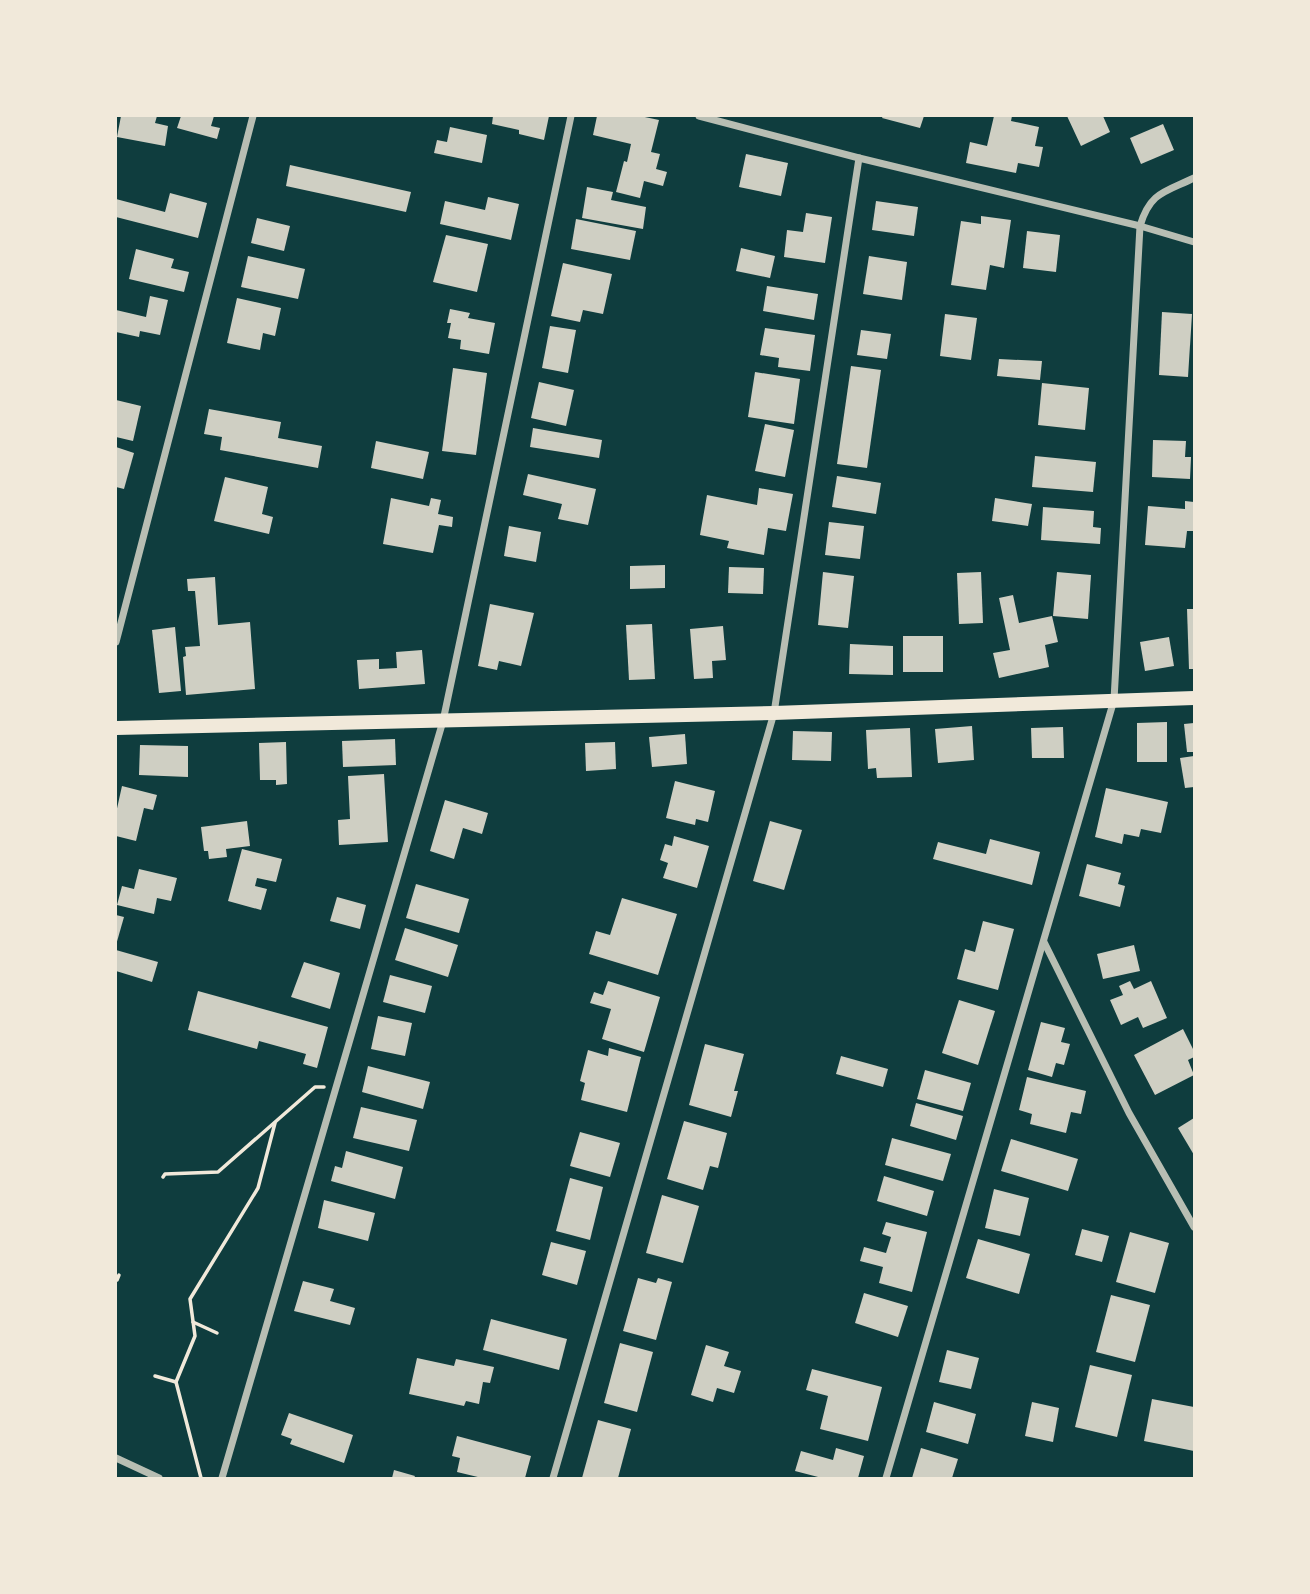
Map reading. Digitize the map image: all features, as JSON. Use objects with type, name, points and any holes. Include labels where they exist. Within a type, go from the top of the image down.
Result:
[{"type":"main road","points":[[116,728],[774,713],[1195,698]]},
{"type":"street","points":[[116,642],[253,116]]},
{"type":"street","points":[[222,1479],[443,721],[571,116]]},
{"type":"street","points":[[699,116],[1195,242]]},
{"type":"street","points":[[553,1479],[774,713],[859,158]]},
{"type":"street","points":[[886,1479],[1114,699],[1140,226],[1144,211],[1155,197],[1195,178]]},
{"type":"street","points":[[1044,941],[1129,1113],[1195,1227]]},
{"type":"street","points":[[116,1458],[159,1479]]},
{"type":"path","points":[[163,1177],[165,1174],[218,1172],[315,1087]]},
{"type":"path","points":[[201,1479],[176,1382],[195,1336],[190,1299],[258,1188],[275,1123]]},
{"type":"path","points":[[193,1322],[217,1333]]},
{"type":"path","points":[[155,1377],[176,1382]]},
{"type":"building","points":[[121,116],[157,116],[155,123],[168,126],[165,146],[117,137]]},
{"type":"building","points":[[181,116],[214,116],[211,126],[220,128],[217,139],[177,128]]},
{"type":"building","points":[[493,116],[549,116],[544,140],[519,134],[519,130],[492,124]]},
{"type":"building","points":[[597,116],[640,116],[659,120],[651,152],[660,154],[656,169],[667,172],[663,186],[644,181],[640,198],[616,192],[631,144],[593,135]]},
{"type":"building","points":[[924,116],[920,128],[882,118]]},
{"type":"building","points":[[994,116],[1012,116],[1011,121],[1039,127],[1035,146],[1043,147],[1039,167],[1018,163],[1016,173],[966,163],[970,142],[987,146]]},
{"type":"building","points":[[1067,116],[1103,116],[1110,132],[1081,146]]},
{"type":"building","points":[[1163,124],[1174,150],[1141,164],[1130,138]]},
{"type":"building","points":[[450,127],[487,135],[482,163],[434,153],[437,140],[447,142]]},
{"type":"building","points":[[746,154],[788,163],[781,196],[739,187]]},
{"type":"building","points":[[290,165],[411,192],[406,212],[286,186]]},
{"type":"building","points":[[587,187],[613,192],[611,200],[646,207],[643,229],[582,218]]},
{"type":"building","points":[[170,193],[207,203],[198,238],[116,217],[116,199],[165,212]]},
{"type":"building","points":[[488,197],[519,204],[511,240],[440,224],[445,201],[485,210]]},
{"type":"building","points":[[876,201],[918,207],[914,236],[872,230]]},
{"type":"building","points":[[806,213],[832,217],[825,263],[784,257],[787,230],[803,232]]},
{"type":"building","points":[[981,216],[1011,220],[1004,268],[990,265],[986,290],[951,285],[961,221],[981,224]]},
{"type":"building","points":[[257,218],[290,226],[284,251],[251,243]]},
{"type":"building","points":[[576,219],[636,231],[630,260],[571,249]]},
{"type":"building","points":[[1027,231],[1060,235],[1056,272],[1023,268]]},
{"type":"building","points":[[446,235],[488,244],[477,292],[433,282]]},
{"type":"building","points":[[741,248],[775,256],[770,278],[736,271]]},
{"type":"building","points":[[136,249],[174,259],[171,268],[189,272],[184,292],[129,279]]},
{"type":"building","points":[[248,256],[305,269],[298,299],[241,287]]},
{"type":"building","points":[[869,256],[907,262],[902,300],[863,294]]},
{"type":"building","points":[[563,263],[612,274],[603,314],[583,310],[580,322],[551,316]]},
{"type":"building","points":[[767,286],[818,294],[814,320],[763,311]]},
{"type":"building","points":[[150,296],[168,300],[160,335],[140,331],[139,337],[116,332],[116,310],[146,317]]},
{"type":"building","points":[[237,298],[281,308],[275,336],[263,333],[260,350],[227,343]]},
{"type":"building","points":[[450,309],[470,313],[468,318],[495,323],[489,354],[460,349],[461,340],[448,338]]},
{"type":"building","points":[[1162,312],[1192,314],[1188,377],[1159,375]]},
{"type":"building","points":[[945,314],[977,318],[971,360],[940,356]]},
{"type":"building","points":[[550,326],[576,330],[568,373],[542,368]]},
{"type":"building","points":[[765,328],[815,335],[810,371],[778,367],[779,358],[760,355]]},
{"type":"building","points":[[861,330],[891,334],[887,359],[857,355]]},
{"type":"building","points":[[999,359],[1042,361],[1040,380],[997,376]]},
{"type":"building","points":[[851,366],[881,370],[867,468],[837,464]]},
{"type":"building","points":[[453,368],[487,373],[476,455],[442,451]]},
{"type":"building","points":[[755,372],[800,379],[794,424],[748,417]]},
{"type":"building","points":[[539,382],[574,390],[566,426],[531,418]]},
{"type":"building","points":[[1042,383],[1089,388],[1085,430],[1038,425]]},
{"type":"building","points":[[116,400],[141,406],[133,441],[116,437]]},
{"type":"building","points":[[209,409],[281,422],[278,438],[322,446],[318,468],[220,450],[222,437],[204,434]]},
{"type":"building","points":[[765,424],[794,430],[785,477],[755,471]]},
{"type":"building","points":[[533,428],[602,440],[599,458],[530,447]]},
{"type":"building","points":[[1153,440],[1186,441],[1185,457],[1191,457],[1190,479],[1152,477]]},
{"type":"building","points":[[376,441],[429,452],[423,479],[371,468]]},
{"type":"building","points":[[116,447],[134,453],[124,489],[116,487]]},
{"type":"building","points":[[1035,456],[1096,462],[1093,492],[1032,487]]},
{"type":"building","points":[[528,474],[596,489],[588,525],[558,519],[562,504],[523,495]]},
{"type":"building","points":[[837,476],[881,483],[876,514],[832,507]]},
{"type":"building","points":[[225,477],[268,487],[262,514],[273,517],[269,534],[214,521]]},
{"type":"building","points":[[759,488],[793,494],[786,531],[768,528],[764,555],[727,548],[729,541],[700,535],[707,495],[757,505]]},
{"type":"building","points":[[391,498],[429,506],[431,498],[441,500],[438,514],[453,517],[452,527],[439,525],[433,553],[383,544]]},
{"type":"building","points":[[995,498],[1032,504],[1028,526],[992,521]]},
{"type":"building","points":[[1185,501],[1194,502],[1194,531],[1187,531],[1185,548],[1145,545],[1148,506],[1185,509]]},
{"type":"building","points":[[1043,507],[1094,511],[1093,527],[1101,528],[1100,544],[1041,540]]},
{"type":"building","points":[[829,522],[864,526],[860,559],[825,555]]},
{"type":"building","points":[[509,526],[541,532],[536,562],[504,556]]},
{"type":"building","points":[[665,565],[665,588],[630,589],[630,566]]},
{"type":"building","points":[[729,567],[764,568],[763,594],[728,593]]},
{"type":"building","points":[[823,572],[854,576],[848,628],[818,625]]},
{"type":"building","points":[[981,572],[983,623],[959,624],[957,573]]},
{"type":"building","points":[[1057,572],[1091,575],[1088,619],[1053,616]]},
{"type":"building","points":[[215,577],[218,625],[250,622],[255,689],[186,695],[183,657],[186,656],[185,647],[200,646],[195,591],[188,591],[187,579]]},
{"type":"building","points":[[1013,595],[1019,623],[1052,616],[1058,642],[1045,645],[1049,667],[999,678],[993,653],[1010,650],[999,598]]},
{"type":"building","points":[[490,604],[534,613],[521,666],[499,661],[497,670],[478,666]]},
{"type":"building","points":[[1187,609],[1194,609],[1194,669],[1189,669]]},
{"type":"building","points":[[652,624],[655,679],[629,680],[626,625]]},
{"type":"building","points":[[723,626],[726,660],[712,661],[713,678],[694,679],[690,629]]},
{"type":"building","points":[[175,627],[181,691],[159,693],[152,630]]},
{"type":"building","points":[[903,636],[943,636],[943,672],[903,672]]},
{"type":"building","points":[[1169,637],[1174,666],[1145,671],[1140,642]]},
{"type":"building","points":[[850,644],[893,646],[893,675],[849,674]]},
{"type":"building","points":[[422,650],[425,684],[359,689],[357,660],[379,659],[379,669],[397,668],[396,652]]},
{"type":"building","points":[[1167,722],[1167,762],[1137,762],[1137,723]]},
{"type":"building","points":[[1194,723],[1194,752],[1187,752],[1184,724]]},
{"type":"building","points":[[972,726],[974,760],[938,763],[935,729]]},
{"type":"building","points":[[1063,727],[1064,758],[1032,758],[1031,728]]},
{"type":"building","points":[[910,728],[912,777],[877,778],[876,768],[868,769],[866,730]]},
{"type":"building","points":[[793,731],[832,732],[831,761],[792,760]]},
{"type":"building","points":[[685,734],[687,764],[652,767],[649,737]]},
{"type":"building","points":[[395,739],[396,765],[343,767],[342,741]]},
{"type":"building","points":[[286,742],[287,784],[276,785],[276,780],[260,780],[259,743]]},
{"type":"building","points":[[615,742],[616,769],[586,771],[585,743]]},
{"type":"building","points":[[140,745],[188,746],[188,777],[139,775]]},
{"type":"building","points":[[1194,756],[1194,787],[1185,788],[1180,758]]},
{"type":"building","points":[[384,774],[388,842],[339,845],[338,820],[350,819],[348,776]]},
{"type":"building","points":[[675,781],[715,791],[708,822],[696,819],[695,825],[666,818]]},
{"type":"building","points":[[122,786],[157,795],[153,810],[144,808],[136,841],[116,836],[116,813]]},
{"type":"building","points":[[1106,788],[1168,802],[1161,833],[1141,829],[1139,837],[1124,834],[1122,844],[1095,837]]},
{"type":"building","points":[[445,800],[488,813],[482,834],[463,828],[454,859],[430,851]]},
{"type":"building","points":[[247,821],[250,846],[226,849],[227,857],[209,859],[208,851],[204,851],[201,827]]},
{"type":"building","points":[[770,821],[802,830],[784,890],[753,881]]},
{"type":"building","points":[[674,836],[709,846],[697,888],[663,878],[668,863],[660,860],[665,844],[672,846]]},
{"type":"building","points":[[990,839],[1040,852],[1032,885],[933,859],[938,842],[986,854]]},
{"type":"building","points":[[242,849],[282,859],[276,882],[257,878],[255,886],[267,889],[261,910],[228,901]]},
{"type":"building","points":[[1087,864],[1121,873],[1118,884],[1125,886],[1120,907],[1079,896]]},
{"type":"building","points":[[139,869],[177,878],[171,901],[157,898],[154,914],[117,905],[122,886],[134,889]]},
{"type":"building","points":[[416,884],[469,899],[459,933],[406,918]]},
{"type":"building","points":[[337,897],[366,905],[360,929],[330,921]]},
{"type":"building","points":[[622,898],[677,914],[658,975],[589,954],[596,931],[610,935]]},
{"type":"building","points":[[116,915],[124,917],[116,945]]},
{"type":"building","points":[[983,921],[1014,929],[998,990],[957,979],[965,949],[975,952]]},
{"type":"building","points":[[405,928],[458,945],[448,977],[395,960]]},
{"type":"building","points":[[1134,945],[1140,971],[1103,979],[1097,954]]},
{"type":"building","points":[[116,950],[158,962],[152,982],[116,971]]},
{"type":"building","points":[[304,962],[340,973],[330,1009],[291,997]]},
{"type":"building","points":[[390,975],[432,986],[425,1013],[383,1002]]},
{"type":"building","points":[[608,981],[660,997],[644,1052],[602,1039],[611,1009],[590,1003],[594,992],[603,995]]},
{"type":"building","points":[[1130,981],[1134,989],[1151,981],[1167,1018],[1143,1028],[1138,1017],[1121,1025],[1110,1000],[1123,995],[1119,986]]},
{"type":"building","points":[[198,991],[328,1027],[317,1068],[303,1064],[306,1054],[259,1041],[257,1049],[188,1030]]},
{"type":"building","points":[[959,1000],[995,1011],[978,1065],[942,1053]]},
{"type":"building","points":[[378,1016],[412,1023],[405,1056],[371,1049]]},
{"type":"building","points":[[1041,1022],[1065,1028],[1061,1042],[1070,1044],[1064,1065],[1056,1063],[1052,1077],[1028,1070]]},
{"type":"building","points":[[1183,1029],[1194,1051],[1194,1057],[1188,1060],[1194,1075],[1155,1095],[1134,1055]]},
{"type":"building","points":[[705,1044],[744,1054],[734,1091],[738,1091],[731,1117],[689,1105]]},
{"type":"building","points":[[609,1048],[641,1057],[627,1112],[581,1100],[585,1083],[580,1081],[588,1050],[608,1056]]},
{"type":"building","points":[[841,1056],[888,1069],[883,1087],[836,1074]]},
{"type":"building","points":[[368,1066],[430,1082],[423,1109],[362,1092]]},
{"type":"building","points":[[925,1070],[971,1083],[963,1111],[917,1099]]},
{"type":"building","points":[[1027,1077],[1086,1091],[1081,1114],[1071,1112],[1066,1133],[1030,1124],[1032,1114],[1019,1110]]},
{"type":"building","points":[[916,1103],[963,1116],[956,1140],[910,1126]]},
{"type":"building","points":[[361,1107],[417,1120],[409,1151],[353,1138]]},
{"type":"building","points":[[1194,1118],[1194,1155],[1178,1128]]},
{"type":"building","points":[[684,1121],[727,1133],[718,1168],[710,1166],[703,1190],[667,1179]]},
{"type":"building","points":[[580,1132],[620,1143],[610,1177],[570,1166]]},
{"type":"building","points":[[892,1138],[951,1154],[943,1181],[885,1165]]},
{"type":"building","points":[[1011,1139],[1078,1159],[1068,1191],[1001,1171]]},
{"type":"building","points":[[346,1151],[403,1167],[395,1199],[331,1181],[335,1166],[342,1168]]},
{"type":"building","points":[[884,1176],[934,1191],[927,1216],[877,1201]]},
{"type":"building","points":[[570,1178],[603,1187],[590,1240],[556,1231]]},
{"type":"building","points":[[994,1189],[1029,1198],[1020,1236],[985,1228]]},
{"type":"building","points":[[662,1195],[699,1206],[683,1263],[646,1253]]},
{"type":"building","points":[[324,1200],[375,1213],[368,1241],[318,1228]]},
{"type":"building","points":[[886,1222],[927,1232],[912,1292],[879,1283],[883,1267],[860,1261],[864,1247],[886,1253],[891,1237],[882,1234]]},
{"type":"building","points":[[1082,1229],[1109,1236],[1102,1262],[1075,1255]]},
{"type":"building","points":[[1130,1232],[1169,1243],[1155,1293],[1116,1282]]},
{"type":"building","points":[[978,1239],[1030,1254],[1019,1294],[966,1278]]},
{"type":"building","points":[[551,1242],[586,1251],[577,1285],[542,1275]]},
{"type":"building","points":[[638,1278],[656,1283],[658,1278],[672,1282],[656,1340],[623,1331]]},
{"type":"building","points":[[303,1281],[334,1289],[330,1301],[355,1308],[350,1325],[294,1311]]},
{"type":"building","points":[[864,1293],[908,1306],[898,1337],[855,1323]]},
{"type":"building","points":[[1111,1295],[1150,1305],[1135,1362],[1096,1352]]},
{"type":"building","points":[[491,1319],[567,1339],[559,1370],[483,1350]]},
{"type":"building","points":[[620,1343],[653,1352],[637,1412],[604,1403]]},
{"type":"building","points":[[706,1345],[729,1352],[724,1366],[741,1371],[734,1393],[717,1388],[713,1402],[691,1395]]},
{"type":"building","points":[[947,1350],[979,1358],[971,1389],[939,1382]]},
{"type":"building","points":[[417,1358],[454,1366],[456,1359],[494,1367],[490,1383],[483,1382],[479,1404],[466,1401],[464,1406],[409,1394]]},
{"type":"building","points":[[1090,1365],[1132,1375],[1117,1437],[1075,1427]]},
{"type":"building","points":[[812,1369],[882,1387],[868,1441],[820,1429],[828,1396],[806,1390]]},
{"type":"building","points":[[1152,1399],[1194,1407],[1194,1451],[1144,1441]]},
{"type":"building","points":[[934,1402],[976,1414],[968,1444],[926,1432]]},
{"type":"building","points":[[1032,1402],[1059,1408],[1053,1442],[1025,1436]]},
{"type":"building","points":[[289,1413],[353,1435],[344,1463],[290,1444],[292,1439],[281,1435]]},
{"type":"building","points":[[598,1420],[631,1429],[618,1478],[582,1478]]},
{"type":"building","points":[[457,1436],[531,1456],[525,1478],[482,1478],[457,1472],[460,1458],[452,1456]]},
{"type":"building","points":[[836,1448],[864,1456],[858,1478],[822,1478],[795,1471],[801,1451],[833,1460]]},
{"type":"building","points":[[921,1448],[958,1459],[952,1478],[912,1478]]},
{"type":"building","points":[[394,1470],[415,1476],[392,1478]]}]
